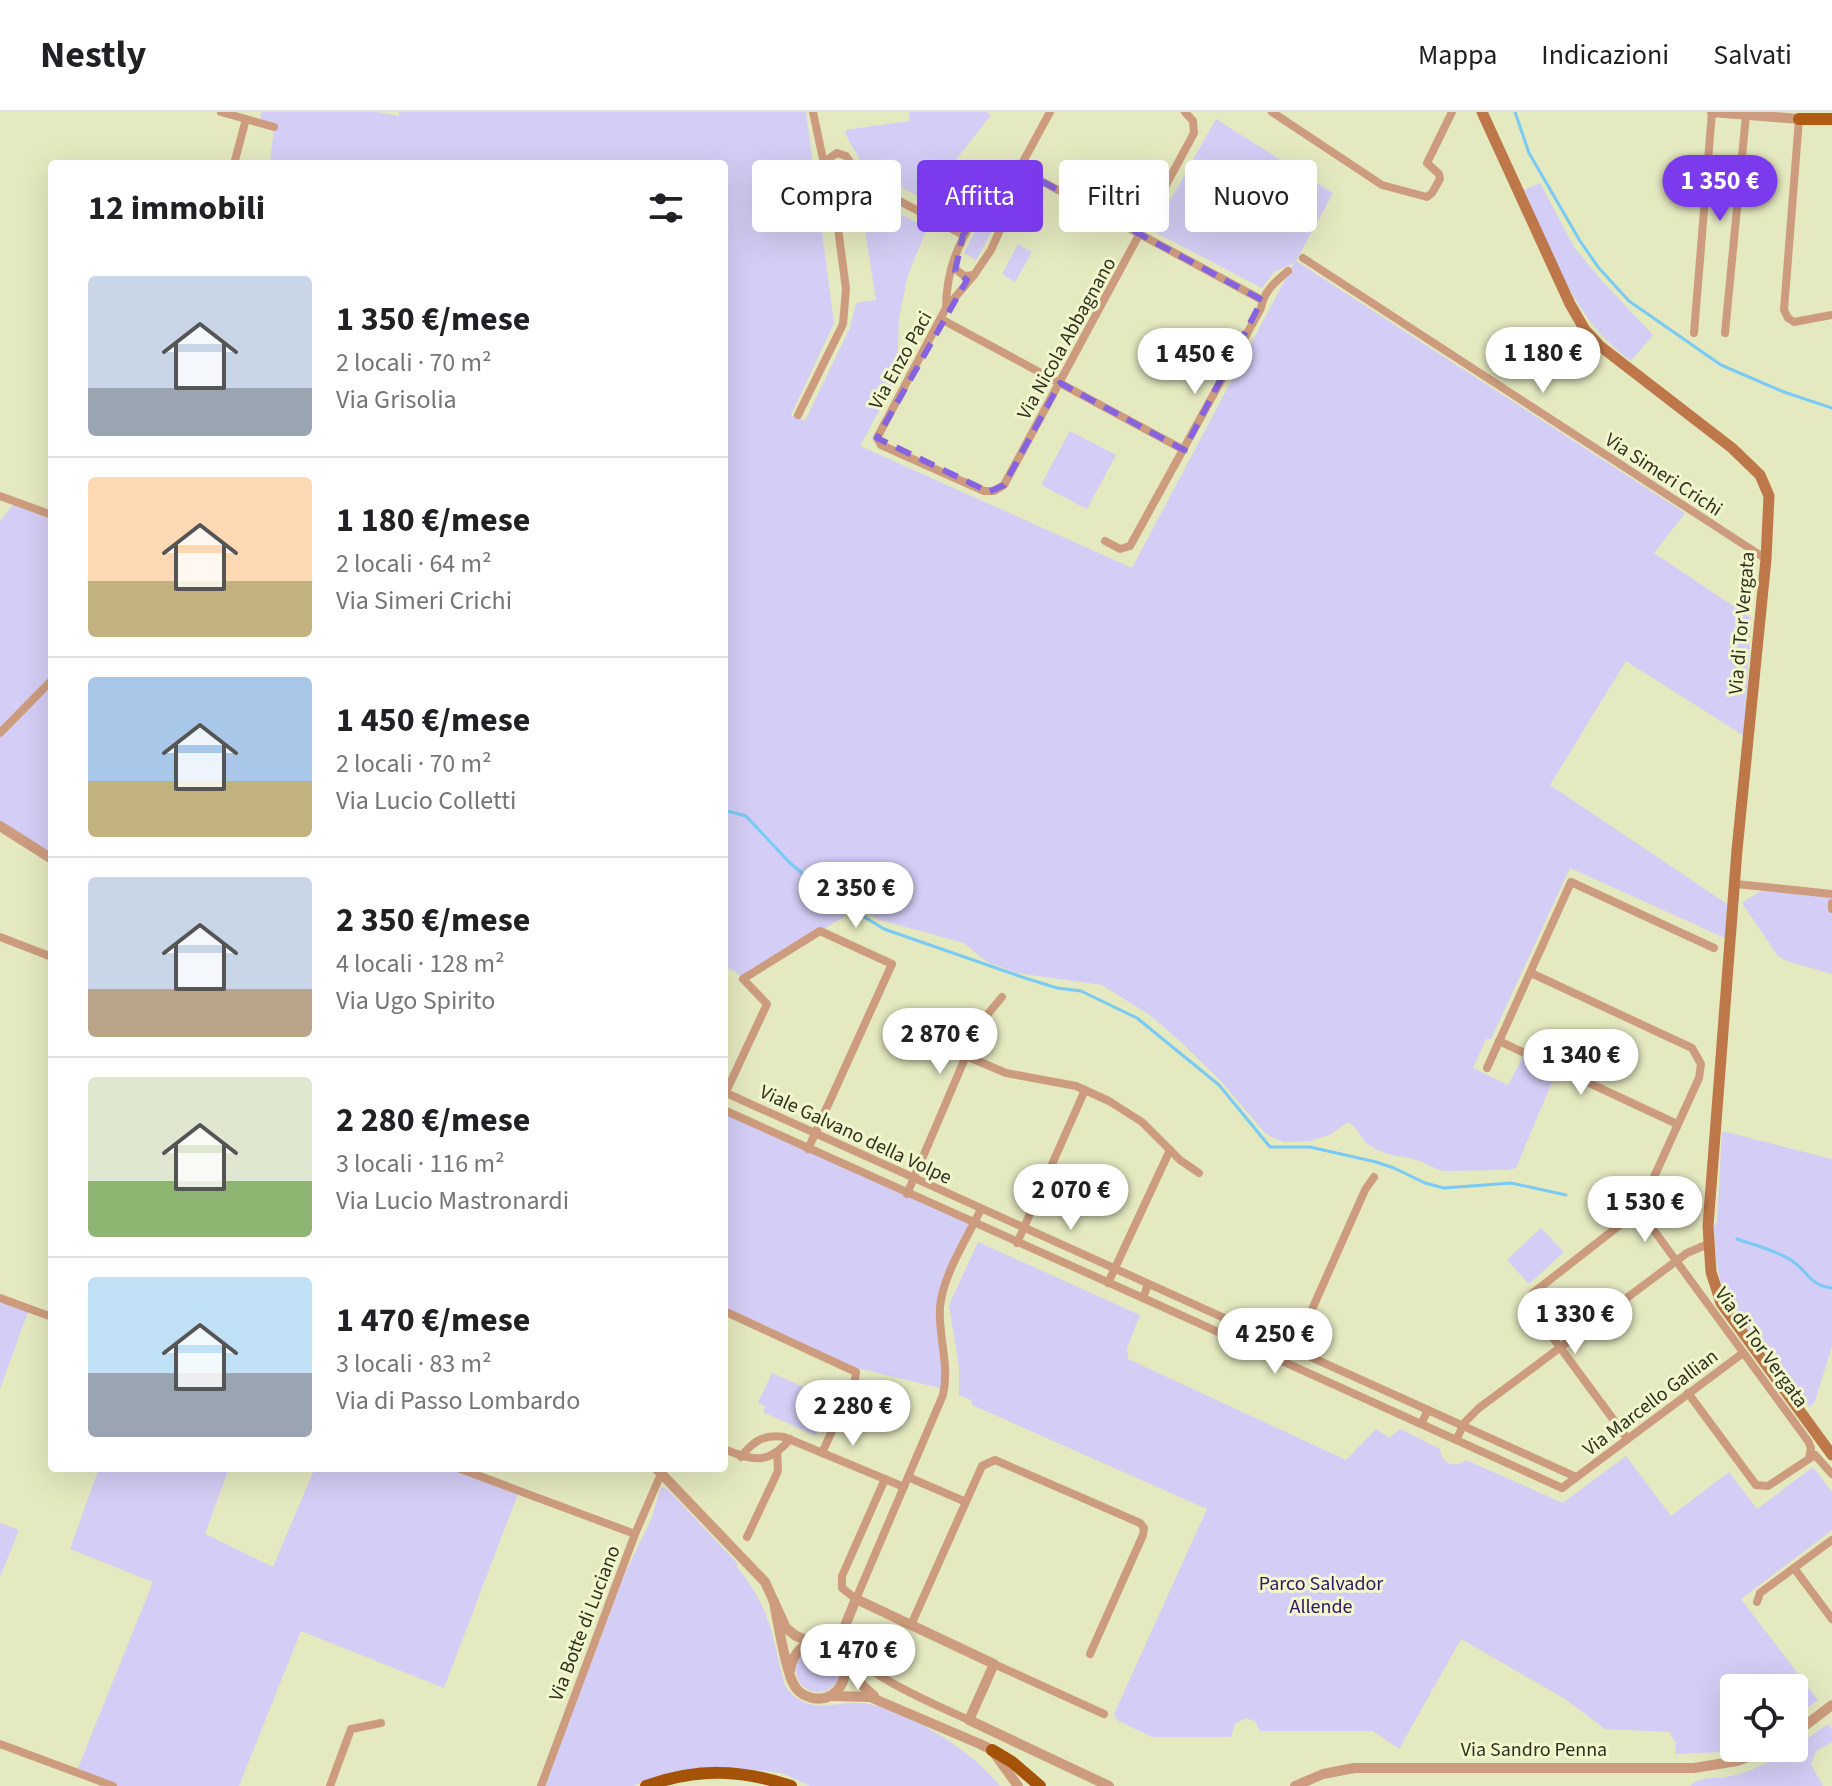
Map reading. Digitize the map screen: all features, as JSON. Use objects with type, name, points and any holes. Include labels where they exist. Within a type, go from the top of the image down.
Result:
[{"type":"highway","points":[[992,1750],[1040,1786]]},
{"type":"highway","points":[[646,1786],[708,1773],[753,1774],[791,1786]]},
{"type":"main road","name":"Via di Tor Vergata","points":[[1482,112],[1570,304],[1585,330],[1612,357],[1732,448],[1762,478],[1769,498],[1708,1244],[1715,1289],[1728,1316],[1823,1458]]},
{"type":"main road","points":[[1799,119],[1832,119]]},
{"type":"street","points":[[221,112],[274,127]]},
{"type":"street","points":[[813,112],[817,139],[825,160]]},
{"type":"street","name":"Via Enzo Paci","points":[[1024,160],[1050,112]]},
{"type":"street","name":"Via Nicola Abbagnano","points":[[994,491],[1004,485],[1194,133],[1193,121],[1185,112]]},
{"type":"street","points":[[1272,112],[1382,185],[1427,197],[1440,179],[1427,163],[1452,112]]},
{"type":"street","points":[[1694,333],[1712,112],[1799,119],[1784,310],[1794,322],[1832,315]]},
{"type":"street","points":[[1725,333],[1746,115]]},
{"type":"street","points":[[235,160],[246,119]]},
{"type":"street","points":[[826,160],[837,153],[849,160]]},
{"type":"street","points":[[1043,182],[1262,300]]},
{"type":"street","points":[[901,202],[963,235]]},
{"type":"street","points":[[798,415],[843,324],[846,289],[839,232]]},
{"type":"street","name":"Via Enzo Paci","points":[[946,308],[946,287],[965,232]]},
{"type":"street","name":"Via Enzo Paci","points":[[994,491],[984,491],[881,445],[877,438],[946,308],[974,275],[998,232]]},
{"type":"street","name":"Via Simeri Crichi","points":[[1303,258],[1766,559]]},
{"type":"street","points":[[952,266],[959,274],[974,275]]},
{"type":"street","points":[[1105,541],[1120,549],[1130,546],[1261,308],[1262,300],[1275,281],[1288,271]]},
{"type":"street","points":[[941,319],[1184,450]]},
{"type":"street","points":[[0,496],[48,514]]},
{"type":"street","points":[[0,733],[48,684]]},
{"type":"street","points":[[0,826],[48,856]]},
{"type":"street","points":[[1487,1068],[1571,882],[1714,948]]},
{"type":"street","points":[[1736,884],[1832,894]]},
{"type":"street","points":[[743,979],[820,931],[892,964],[808,1149]]},
{"type":"street","points":[[0,937],[48,955]]},
{"type":"street","points":[[728,1087],[767,1004],[735,971]]},
{"type":"street","points":[[1531,973],[1692,1048],[1701,1064],[1699,1078],[1639,1210],[1556,1273],[1530,1297],[1531,1308],[1627,1438]]},
{"type":"street","points":[[907,1194],[966,1056],[989,1012],[1002,997]]},
{"type":"street","points":[[1499,1041],[1677,1124]]},
{"type":"street","points":[[966,1056],[1006,1073],[1047,1079],[1085,1090],[1135,1117],[1199,1173]]},
{"type":"street","points":[[1017,1243],[1085,1090]]},
{"type":"street","name":"Viale Galvano della Volpe","points":[[728,1094],[1428,1410]]},
{"type":"street","name":"Viale Galvano della Volpe","points":[[728,1112],[1421,1424]]},
{"type":"street","points":[[1108,1283],[1170,1150]]},
{"type":"street","points":[[1294,1350],[1365,1190],[1374,1177]]},
{"type":"street","points":[[836,1648],[932,1424],[945,1383],[940,1316],[942,1295],[981,1209]]},
{"type":"street","name":"Via di Tor Vergata","points":[[1639,1210],[1832,1474]]},
{"type":"street","points":[[1456,1440],[1463,1426],[1479,1408],[1677,1260],[1708,1244]]},
{"type":"street","points":[[1143,1298],[1148,1284]]},
{"type":"street","points":[[0,1298],[48,1316]]},
{"type":"street","points":[[728,1313],[856,1372],[822,1453]]},
{"type":"street","name":"Via Marcello Gallian","points":[[1421,1424],[1562,1488],[1743,1353]]},
{"type":"street","points":[[1688,1393],[1756,1485],[1763,1488],[1768,1486],[1823,1458]]},
{"type":"street","points":[[1421,1424],[1428,1410]]},
{"type":"street","name":"Via Marcello Gallian","points":[[1428,1410],[1576,1477]]},
{"type":"street","points":[[741,1457],[750,1445],[762,1438],[775,1436],[790,1439],[904,1487]]},
{"type":"street","points":[[728,1451],[741,1457],[759,1459],[777,1452],[790,1439]]},
{"type":"street","points":[[747,1537],[778,1471],[777,1452]]},
{"type":"street","points":[[911,1625],[982,1466],[995,1460],[1141,1525],[1143,1535],[1090,1654]]},
{"type":"street","points":[[469,1472],[635,1534]]},
{"type":"street","name":"Via Botte di Luciano","points":[[541,1786],[659,1472]]},
{"type":"street","points":[[660,1472],[765,1582],[783,1623],[791,1633],[801,1639],[836,1648],[864,1687],[883,1701]]},
{"type":"street","points":[[908,1477],[966,1502]]},
{"type":"street","points":[[885,1479],[841,1580],[844,1591],[1104,1714]]},
{"type":"street","points":[[1757,1602],[1760,1593],[1832,1540]]},
{"type":"street","points":[[1794,1568],[1832,1619]]},
{"type":"street","points":[[774,1602],[792,1680],[800,1692],[813,1698],[859,1695],[883,1701],[992,1750],[1018,1786]]},
{"type":"street","points":[[863,1630],[855,1652],[860,1663],[899,1686],[1109,1786]]},
{"type":"street","points":[[790,1671],[795,1653],[815,1642]]},
{"type":"street","points":[[827,1697],[842,1686],[846,1664]]},
{"type":"street","points":[[969,1720],[994,1664]]},
{"type":"street","points":[[1808,1723],[1832,1705]]},
{"type":"street","points":[[330,1786],[351,1729],[381,1723]]},
{"type":"street","points":[[0,1744],[113,1786]]},
{"type":"street","name":"Via Sandro Penna","points":[[1295,1786],[1323,1774],[1354,1768],[1694,1768],[1731,1762]]},
{"type":"highlighted area","points":[[1019,169],[1262,300],[1184,450],[1060,383],[1004,485],[989,492],[877,438],[967,280],[955,271],[963,235],[982,210],[1008,213]]},
{"type":"green space","points":[[262,112],[376,112],[399,116],[399,112],[806,112],[812,160],[752,160],[752,232],[822,232],[834,323],[791,415],[805,421],[850,328],[856,303],[876,300],[865,232],[901,232],[901,214],[917,223],[917,232],[925,232],[908,275],[899,317],[897,378],[860,446],[1132,568],[1294,263],[1274,272],[1262,288],[1155,232],[1169,232],[1169,203],[1185,174],[1185,232],[1312,232],[1296,261],[1685,513],[1654,553],[1751,618],[1744,736],[1626,661],[1550,785],[1727,904],[1725,938],[1570,868],[1491,1039],[1486,1039],[1473,1068],[1508,1085],[1523,1057],[1556,1073],[1516,1168],[1506,1170],[1444,1171],[1420,1161],[1388,1154],[1367,1143],[1348,1122],[1331,1134],[1311,1141],[1284,1142],[1274,1138],[1265,1133],[1219,1079],[1181,1042],[1151,1016],[1102,985],[1017,973],[987,962],[964,943],[880,920],[854,902],[841,912],[845,916],[743,979],[728,968],[728,160],[270,160],[274,127],[260,118]]},
{"type":"green space","points":[[909,112],[986,112],[991,115],[956,160],[917,160],[917,195],[901,187],[901,160],[859,160],[845,130],[910,121]]},
{"type":"green space","points":[[1216,119],[1281,160],[1193,160]]},
{"type":"green space","points":[[1317,183],[1333,193],[1317,222]]},
{"type":"green space","points":[[1540,183],[1574,247],[1653,335],[1631,361],[1594,325],[1566,283],[1524,190]]},
{"type":"green space","points":[[975,232],[991,232],[976,260],[964,253]]},
{"type":"green space","points":[[1018,244],[1032,252],[1015,282],[1002,274]]},
{"type":"green space","points":[[1070,431],[1116,455],[1087,509],[1041,485]]},
{"type":"green space","points":[[13,505],[48,518],[48,680],[0,729],[0,521]]},
{"type":"green space","points":[[48,686],[48,851],[0,821],[0,735]]},
{"type":"green space","points":[[1761,891],[1832,894],[1832,974],[1778,956],[1742,903]]},
{"type":"green space","points":[[728,1112],[974,1224],[942,1295],[944,1389],[857,1368],[728,1310]]},
{"type":"green space","points":[[1722,1131],[1832,1159],[1832,1346],[1815,1401],[1810,1407],[1750,1334],[1721,1285],[1714,1225],[1717,1223]]},
{"type":"green space","points":[[1541,1228],[1564,1252],[1529,1284],[1507,1260]]},
{"type":"green space","name":"Parco Salvador Allende","points":[[978,1242],[1140,1315],[1127,1348],[1128,1359],[1346,1460],[1376,1429],[1389,1438],[1400,1429],[1440,1449],[1449,1464],[1466,1460],[1563,1503],[1626,1456],[1671,1516],[1729,1472],[1757,1509],[1813,1467],[1832,1492],[1832,1530],[1741,1599],[1798,1674],[1720,1674],[1720,1752],[1675,1754],[1676,1743],[1669,1732],[1605,1729],[1565,1699],[1461,1639],[1399,1749],[1373,1731],[1260,1731],[1255,1721],[1245,1718],[1235,1724],[1231,1737],[1152,1737],[1117,1720],[1114,1714],[1207,1509],[972,1405],[971,1400],[959,1395],[959,1366],[949,1305]]},
{"type":"green space","points":[[0,1298],[29,1309],[0,1389]]},
{"type":"green space","points":[[772,1373],[832,1400],[816,1436],[763,1412],[765,1406],[758,1403]]},
{"type":"green space","points":[[98,1472],[228,1472],[205,1534],[273,1567],[313,1472],[469,1472],[519,1491],[444,1688],[301,1631],[239,1786],[113,1786],[76,1773],[153,1582],[70,1549]]},
{"type":"green space","points":[[661,1487],[667,1489],[738,1564],[736,1566],[763,1608],[784,1683],[792,1694],[813,1705],[862,1703],[885,1708],[922,1725],[958,1748],[975,1760],[1000,1786],[810,1786],[782,1773],[745,1769],[642,1782],[633,1786],[545,1786],[625,1573],[651,1520]]},
{"type":"green space","points":[[0,1523],[19,1530],[0,1577]]},
{"type":"green space","points":[[818,1648],[833,1655],[840,1670],[833,1685],[818,1692],[803,1685],[796,1670],[803,1655]]},
{"type":"green space","name":"Parco Salvador Allende","points":[[1808,1687],[1818,1700],[1808,1708]]},
{"type":"green space","points":[[1828,1724],[1832,1729],[1832,1742],[1816,1751],[1811,1764],[1823,1786],[1690,1786],[1702,1779],[1726,1777],[1769,1762],[1808,1762],[1808,1738]]},
{"type":"waterway","points":[[1515,112],[1529,153],[1580,241],[1598,267],[1629,301],[1721,365],[1784,392],[1832,408]]},
{"type":"waterway","points":[[728,811],[746,816],[789,862],[824,892],[884,929],[1025,978],[1057,988],[1081,991],[1137,1018],[1219,1085],[1270,1147],[1310,1147],[1376,1162],[1444,1188],[1511,1183],[1566,1195]]},
{"type":"waterway","points":[[1737,1239],[1785,1256],[1814,1281],[1832,1288]]}]
